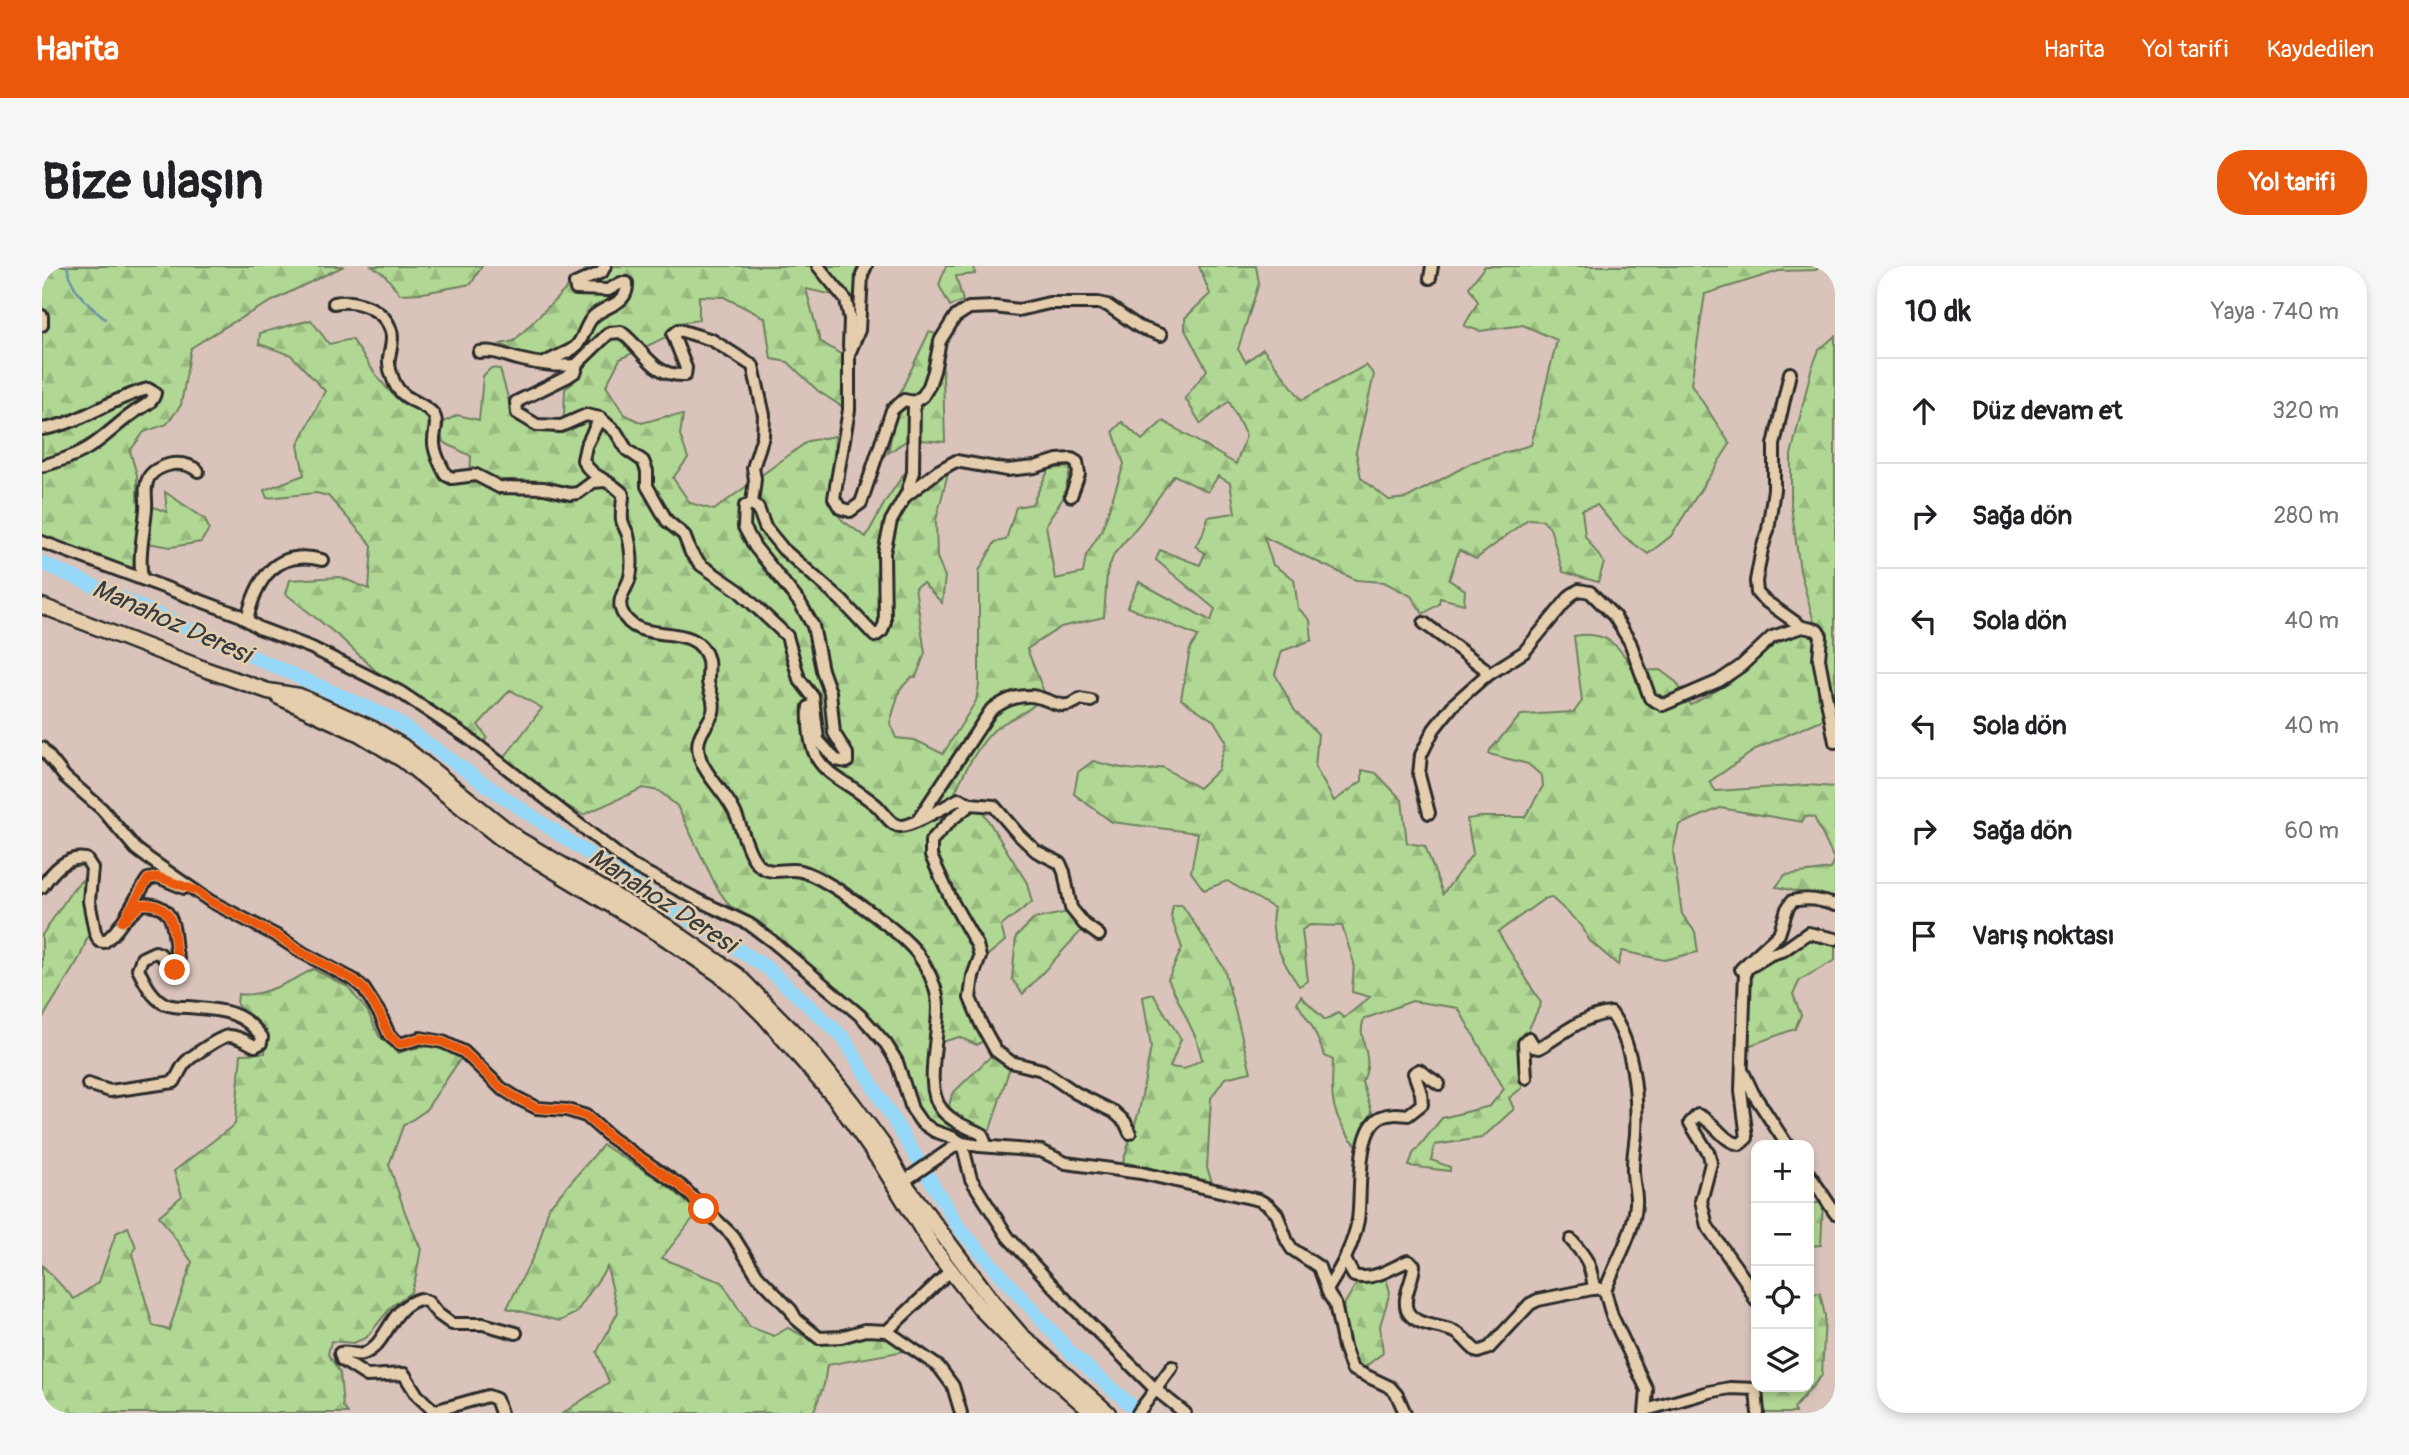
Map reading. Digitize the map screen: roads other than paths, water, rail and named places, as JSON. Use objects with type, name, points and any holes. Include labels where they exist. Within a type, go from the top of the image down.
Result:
[{"type":"main road","points":[[42,606],[207,670],[268,691],[299,695],[364,724],[402,746],[518,839],[666,926],[737,975],[804,1043],[883,1145],[950,1271],[994,1323],[1093,1413]]},
{"type":"main road","points":[[903,1182],[978,1284],[1020,1334],[1108,1413]]},
{"type":"street","points":[[545,363],[572,350],[594,316],[619,303],[625,294],[626,283],[608,290],[576,289],[575,284],[603,272],[605,266]]},
{"type":"street","points":[[818,266],[846,300],[850,319],[849,410],[834,498],[840,508],[850,511],[861,503],[892,410],[904,400],[914,402],[923,396],[934,371],[940,341],[962,311],[969,308],[995,307],[1019,310],[1049,303],[1098,303],[1107,305],[1139,327],[1161,335]]},
{"type":"street","points":[[849,354],[859,330],[862,275],[866,266]]},
{"type":"street","points":[[334,303],[345,300],[357,302],[386,321],[392,333],[388,362],[396,387],[407,398],[432,413],[436,421],[433,442],[446,475],[452,478],[476,475],[499,487],[544,488],[570,494],[578,493],[593,482],[608,481]]},
{"type":"street","points":[[42,316],[42,325]]},
{"type":"street","points":[[479,352],[494,350],[522,360],[559,367],[576,365],[609,333],[621,332],[655,367],[670,376],[685,375],[686,368],[673,335],[680,330],[712,340],[753,366],[764,415],[763,436],[753,468],[755,479],[752,504]]},
{"type":"street","points":[[576,365],[576,371],[567,377],[516,402],[517,413],[537,425],[561,426],[586,415],[600,418],[616,432],[626,450],[643,461],[647,471],[647,486],[667,521],[684,535],[691,553],[701,565],[739,592],[787,636],[799,679],[813,697],[818,740],[836,760],[847,762],[847,754],[834,733],[830,692],[822,670],[813,626],[800,603],[755,547],[744,527],[745,506],[752,504],[758,508],[765,527],[783,549],[841,600],[874,636],[882,631],[885,622],[884,553],[891,521],[905,497],[913,472],[914,402]]},
{"type":"street","points":[[1790,373],[1774,445],[1772,502],[1756,582],[1757,593],[1802,627],[1817,630],[1821,636],[1819,659],[1835,742]]},
{"type":"street","points":[[42,429],[62,426],[134,392],[151,389],[155,393],[155,398],[148,404],[126,416],[86,449],[61,461],[42,466]]},
{"type":"street","points":[[600,418],[586,446],[583,460],[589,472],[608,481],[623,494],[622,520],[628,536],[631,559],[630,577],[620,600],[622,612],[633,626],[649,632],[681,634],[699,643],[708,660],[708,684],[714,701],[712,713],[698,740],[699,758],[734,810],[758,865],[770,871],[799,870],[831,885],[888,927],[915,951],[932,977],[938,998],[937,1041],[932,1067],[935,1098],[942,1110],[982,1134],[985,1142],[980,1146]]},
{"type":"street","points":[[905,497],[938,471],[956,461],[1007,470],[1072,459],[1077,462],[1079,474],[1071,496]]},
{"type":"street","points":[[142,579],[140,567],[146,509],[145,485],[158,468],[175,464],[198,471]]},
{"type":"street","points":[[42,542],[218,606],[259,628],[312,648],[400,692],[500,761],[631,865],[749,924],[772,941],[862,1017],[886,1044],[897,1062],[912,1109],[921,1122],[934,1131],[954,1138],[971,1179],[1008,1237],[1155,1392],[1185,1413]]},
{"type":"street","points":[[247,620],[254,591],[268,572],[285,559],[295,556],[322,560]]},
{"type":"street","points":[[1429,813],[1419,775],[1421,755],[1434,729],[1454,704],[1487,676],[1524,652],[1571,595],[1579,590],[1590,592],[1614,617],[1630,642],[1650,698],[1663,705],[1719,681],[1741,666],[1772,637],[1802,627]]},
{"type":"street","points":[[1424,623],[1483,668],[1487,676]]},
{"type":"street","points":[[806,687],[810,700],[810,744],[820,765],[878,807],[893,824],[905,826],[959,799],[971,804],[995,806],[1036,851],[1060,863],[1071,908],[1084,924],[1099,935]]},
{"type":"street","points":[[918,820],[991,710],[1007,699],[1031,695],[1060,707],[1074,704],[1080,699],[1091,701]]},
{"type":"street","points":[[42,748],[65,777],[102,809],[136,849],[210,901],[354,980],[364,989],[380,1014],[389,1035],[400,1044],[421,1038],[443,1042],[464,1052],[501,1088],[517,1098],[537,1108],[567,1110],[586,1116],[611,1138],[681,1186],[733,1236],[757,1275],[791,1310],[796,1320],[819,1338],[841,1337],[865,1330],[887,1331],[939,1367],[953,1386],[961,1413]]},
{"type":"street","points":[[971,804],[931,841],[931,856],[953,904],[977,945],[980,957],[973,976],[970,998],[981,1024],[996,1051],[1012,1062],[1042,1070],[1076,1093],[1114,1112],[1125,1122],[1130,1133]]},
{"type":"street","points":[[42,887],[50,875],[67,861],[77,857],[86,859],[92,868],[89,901],[99,941],[104,942],[113,935],[148,879],[158,877],[197,891]]},
{"type":"street","points":[[1745,970],[1741,969],[1743,965],[1779,934],[1792,901],[1806,898],[1835,905]]},
{"type":"street","points":[[88,1084],[110,1091],[174,1082],[185,1063],[225,1036],[233,1036],[255,1046],[261,1043],[262,1037],[240,1016],[222,1010],[174,1007],[163,1003],[148,987],[138,969],[139,962],[147,954],[160,954],[175,970],[179,968],[173,920],[161,907],[151,903],[142,904],[122,922]]},
{"type":"street","points":[[1745,970],[1771,954],[1784,950],[1808,933],[1835,939]]},
{"type":"street","points":[[1745,970],[1741,1091],[1746,1138],[1740,1144],[1732,1143],[1706,1118],[1698,1115],[1690,1123],[1709,1154],[1711,1163],[1701,1201],[1707,1226],[1751,1291]]},
{"type":"street","points":[[1526,1078],[1524,1043],[1529,1038],[1534,1047],[1539,1048],[1566,1030],[1598,1014],[1611,1013],[1618,1023],[1624,1036],[1634,1083],[1636,1133],[1633,1167],[1636,1204],[1628,1236],[1600,1290]]},
{"type":"street","points":[[1327,1290],[1353,1241],[1358,1219],[1363,1153],[1370,1128],[1378,1119],[1392,1114],[1408,1115],[1422,1104],[1414,1073],[1419,1070],[1439,1084]]},
{"type":"street","points":[[1743,1072],[1784,1140]]},
{"type":"street","points":[[903,1182],[958,1144],[1041,1151],[1066,1163],[1141,1174],[1259,1200],[1277,1214],[1292,1249],[1318,1267],[1335,1304],[1344,1347],[1352,1369],[1390,1387],[1405,1413]]},
{"type":"street","points":[[1814,1182],[1835,1213]]},
{"type":"street","points":[[1571,1240],[1586,1256],[1647,1390],[1646,1411],[1730,1388],[1751,1388]]},
{"type":"street","points":[[1345,1260],[1354,1276],[1363,1278],[1409,1261],[1414,1265],[1414,1272],[1407,1298],[1408,1310],[1415,1319],[1458,1334],[1478,1352],[1489,1348],[1530,1304],[1538,1300],[1600,1290]]},
{"type":"street","points":[[887,1331],[950,1271]]},
{"type":"street","points":[[501,1413],[496,1399],[488,1396],[434,1411],[417,1395],[404,1374],[367,1376],[342,1360],[340,1353],[363,1354],[377,1343],[400,1309],[420,1299],[428,1302],[452,1324],[483,1324],[516,1333]]},
{"type":"street","points":[[1138,1413],[1172,1367]]},
{"type":"street","points":[[1757,1392],[1758,1413]]},
{"type":"waterway","points":[[67,266],[76,289],[105,319]]},
{"type":"waterway","name":"Manahoz Deresi","points":[[42,563],[393,719],[499,794],[664,904],[766,967],[843,1037],[960,1229],[1072,1354],[1140,1413]]}]
